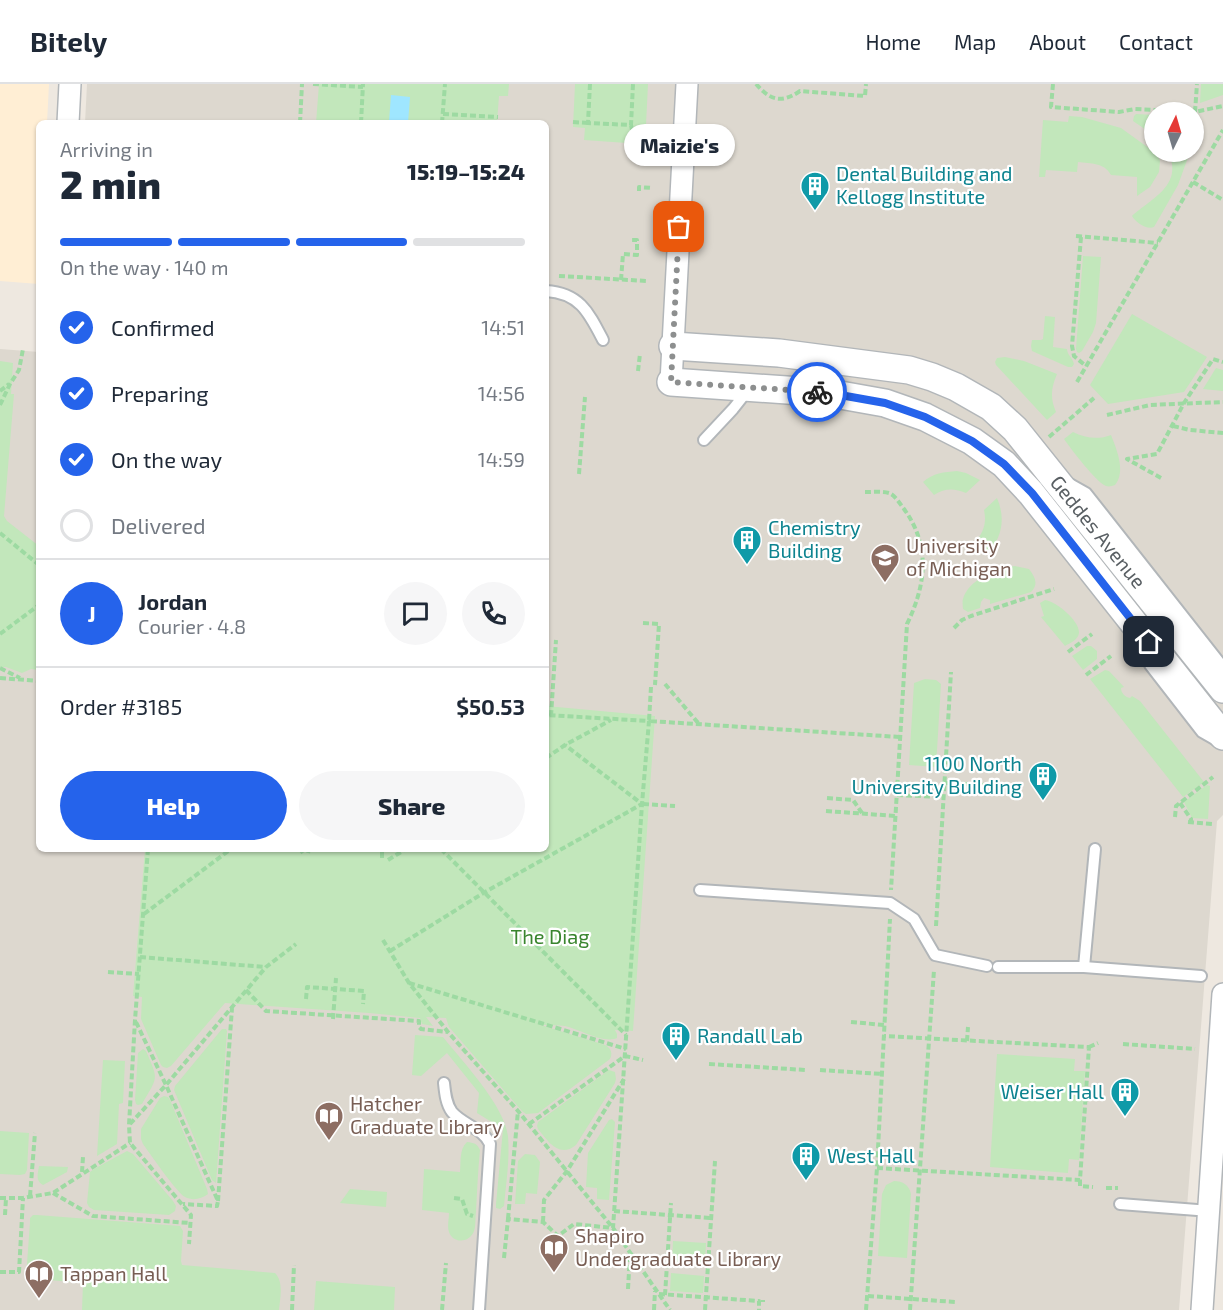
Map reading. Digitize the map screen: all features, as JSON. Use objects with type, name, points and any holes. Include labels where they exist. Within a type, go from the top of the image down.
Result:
[{"type":"street","points":[[68,120],[70,84]]},
{"type":"street","points":[[671,382],[687,84]]},
{"type":"street","name":"Geddes Avenue","points":[[673,346],[779,353],[903,368],[945,382],[991,407],[1015,429],[1223,689]]},
{"type":"street","name":"Geddes Avenue","points":[[671,382],[829,393],[885,403],[925,417],[972,441],[1004,464],[1032,493],[1223,736]]},
{"type":"street","points":[[1202,1310],[1223,994]]},
{"type":"lane","points":[[549,292],[564,294],[583,306],[603,340]]},
{"type":"lane","points":[[704,440],[750,387]]},
{"type":"lane","points":[[1051,474],[1086,493],[1223,667]]},
{"type":"lane","points":[[1032,493],[1044,530]]},
{"type":"lane","points":[[1142,655],[1202,732],[1223,744]]},
{"type":"lane","points":[[1084,967],[1095,849]]},
{"type":"lane","points":[[700,890],[890,903],[914,919],[935,955],[987,966]]},
{"type":"lane","points":[[999,967],[1084,967],[1201,975]]},
{"type":"lane","points":[[444,1083],[446,1097],[453,1113],[483,1134],[490,1144],[479,1310]]},
{"type":"lane","points":[[1120,1204],[1210,1211]]},
{"type":"path","points":[[300,120],[302,84]]},
{"type":"path","points":[[313,84],[363,86],[361,120]]},
{"type":"path","points":[[442,120],[444,84]]},
{"type":"path","points":[[588,123],[590,84]]},
{"type":"path","points":[[633,84],[631,125],[633,135],[639,140],[655,141]]},
{"type":"path","points":[[756,84],[763,93],[782,99],[791,97],[800,91],[865,96],[866,84]]},
{"type":"path","points":[[1053,84],[1051,107],[1119,112],[1144,109]]},
{"type":"path","points":[[1194,102],[1197,84]]},
{"type":"path","points":[[1126,105],[1127,110]]},
{"type":"path","points":[[1204,110],[1223,106]]},
{"type":"path","points":[[443,114],[498,117]]},
{"type":"path","points":[[573,122],[631,125]]},
{"type":"path","points":[[1077,382],[1223,130]]},
{"type":"path","points":[[626,145],[655,147]]},
{"type":"path","points":[[1193,182],[1223,200]]},
{"type":"path","points":[[639,191],[639,187],[652,188]]},
{"type":"path","points":[[1086,366],[1074,356],[1072,346],[1078,236],[1158,243]]},
{"type":"path","points":[[621,280],[623,254],[637,255],[637,240],[631,240]]},
{"type":"path","points":[[552,276],[647,281]]},
{"type":"path","points":[[0,405],[19,370],[23,349]]},
{"type":"path","points":[[638,371],[640,354]]},
{"type":"path","points":[[1161,478],[1127,459],[1157,454],[1184,403],[1213,359],[1223,362]]},
{"type":"path","points":[[0,391],[10,384]]},
{"type":"path","points":[[579,474],[585,397]]},
{"type":"path","points":[[1049,437],[1094,398]]},
{"type":"path","points":[[1107,415],[1150,405],[1223,402]]},
{"type":"path","points":[[1173,426],[1223,433]]},
{"type":"path","points":[[870,485],[874,492]]},
{"type":"path","points":[[866,492],[890,493],[900,503],[918,537],[922,556],[921,585],[916,606],[907,624],[877,1168],[866,1310]]},
{"type":"path","points":[[0,532],[36,562]]},
{"type":"path","points":[[954,628],[962,620],[971,616],[1054,589]]},
{"type":"path","points":[[0,634],[36,607]]},
{"type":"path","points":[[613,1228],[642,804],[660,624],[643,623]]},
{"type":"path","points":[[1068,652],[1092,634]]},
{"type":"path","points":[[549,706],[556,640]]},
{"type":"path","points":[[1086,675],[1111,656]]},
{"type":"path","points":[[657,667],[661,663]]},
{"type":"path","points":[[0,668],[24,680]]},
{"type":"path","points":[[910,1310],[935,955],[951,672]]},
{"type":"path","points":[[0,678],[36,681]]},
{"type":"path","points":[[664,684],[700,724]]},
{"type":"path","points":[[549,716],[900,737]]},
{"type":"path","points":[[549,756],[612,720]]},
{"type":"path","points":[[565,745],[642,804]]},
{"type":"path","points":[[1175,817],[1176,807],[1214,777]]},
{"type":"path","points":[[944,783],[986,785]]},
{"type":"path","points":[[897,795],[943,797]]},
{"type":"path","points":[[827,798],[853,800],[863,814]]},
{"type":"path","points":[[1180,803],[1191,819],[1189,822],[1212,824]]},
{"type":"path","points":[[390,951],[485,892],[642,804],[675,806]]},
{"type":"path","points":[[826,811],[896,816]]},
{"type":"path","points":[[148,852],[135,1020],[130,1143],[191,1215],[189,1244]]},
{"type":"path","points":[[143,914],[227,852]]},
{"type":"path","points":[[382,852],[382,858]]},
{"type":"path","points":[[388,860],[401,852]]},
{"type":"path","points":[[444,852],[627,1035]]},
{"type":"path","points":[[382,940],[409,983],[448,1032],[529,1124],[613,1228],[670,1310]]},
{"type":"path","points":[[129,1125],[266,967],[296,944]]},
{"type":"path","points":[[140,957],[266,967]]},
{"type":"path","points":[[108,972],[139,974]]},
{"type":"path","points":[[334,1017],[336,978]]},
{"type":"path","points":[[409,983],[626,1049]]},
{"type":"path","points":[[306,999],[307,987],[364,992],[363,1004]]},
{"type":"path","points":[[246,990],[266,1011],[419,1022],[421,1029],[448,1032]]},
{"type":"path","points":[[182,1204],[217,1206],[232,1007]]},
{"type":"path","points":[[135,1020],[218,1201]]},
{"type":"path","points":[[851,1022],[884,1025]]},
{"type":"path","points":[[967,1041],[968,1027]]},
{"type":"path","points":[[884,1036],[1089,1047],[1098,1042]]},
{"type":"path","points":[[1123,1044],[1195,1049]]},
{"type":"path","points":[[1089,1047],[1080,1186],[1093,1187]]},
{"type":"path","points":[[529,1124],[625,1056],[643,1060]]},
{"type":"path","points":[[709,1064],[805,1070]]},
{"type":"path","points":[[820,1070],[882,1074]]},
{"type":"path","points":[[543,1222],[544,1200],[567,1171],[624,1079]]},
{"type":"path","points":[[504,1258],[518,1111]]},
{"type":"path","points":[[30,1196],[35,1133]]},
{"type":"path","points":[[0,1198],[53,1193],[130,1143]]},
{"type":"path","points":[[82,1173],[83,1157]]},
{"type":"path","points":[[705,1310],[710,1267],[715,1161]]},
{"type":"path","points":[[877,1168],[1080,1180]]},
{"type":"path","points":[[53,1193],[93,1216],[190,1222]]},
{"type":"path","points":[[0,1272],[19,1272],[24,1197]]},
{"type":"path","points":[[5,1215],[6,1198]]},
{"type":"path","points":[[454,1198],[462,1199],[467,1214],[485,1218]]},
{"type":"path","points":[[665,1295],[671,1203]]},
{"type":"path","points":[[614,1211],[711,1218]]},
{"type":"path","points":[[508,1219],[543,1222],[558,1236]]},
{"type":"path","points":[[557,1250],[558,1236],[574,1224],[613,1228]]},
{"type":"path","points":[[628,1289],[630,1253]]},
{"type":"path","points":[[442,1310],[446,1263]]},
{"type":"path","points":[[292,1310],[294,1265]]},
{"type":"path","points":[[656,1292],[665,1295],[763,1301],[759,1310]]},
{"type":"path","points":[[654,1310],[656,1292]]},
{"type":"path","points":[[868,1296],[955,1302]]},
{"type":"shaded area","points":[[0,84],[49,84],[47,120],[36,120],[36,284],[0,281]]},
{"type":"shaded area","name":"University of Michigan","points":[[87,84],[1223,84],[1223,815],[1217,821],[1179,1310],[0,1310],[0,349],[36,352],[36,852],[549,852],[549,120],[85,120]]},
{"type":"green space","points":[[319,84],[509,84],[508,96],[499,96],[497,120],[316,120]]},
{"type":"green space","points":[[575,84],[648,84],[646,125],[642,125],[641,144],[584,140],[585,128],[573,127]]},
{"type":"green space","points":[[1201,84],[1223,84],[1223,95],[1200,102]]},
{"type":"green space","points":[[1144,114],[1144,128],[1133,121],[1134,116]]},
{"type":"green space","points":[[1069,116],[1082,117],[1121,128],[1144,145],[1144,162],[1160,162],[1159,172],[1150,187],[1137,196],[1137,177],[1111,175],[1101,166],[1078,162],[1077,172],[1046,170],[1045,177],[1039,177],[1043,120],[1068,122]]},
{"type":"green space","points":[[1186,162],[1178,185],[1154,227],[1145,227],[1132,216],[1164,190],[1172,173],[1172,163]]},
{"type":"green space","points":[[1083,256],[1101,257],[1096,323],[1093,332],[1079,353],[1076,349]]},
{"type":"green space","points":[[1132,314],[1207,357],[1184,392],[1108,404],[1090,385]]},
{"type":"green space","points":[[1045,316],[1055,317],[1053,347],[1067,349],[1074,364],[1072,367],[1032,351],[1032,340],[1043,339]]},
{"type":"green space","points":[[1005,357],[1024,361],[1057,374],[1052,393],[1056,412],[1047,420],[996,365],[997,358]]},
{"type":"green space","points":[[0,361],[13,363],[11,394],[14,394],[4,516],[7,521],[36,544],[36,670],[31,669],[22,673],[0,667]]},
{"type":"green space","points":[[1216,368],[1223,370],[1223,391],[1203,389]]},
{"type":"green space","points":[[1073,432],[1092,438],[1111,435],[1120,467],[1120,474],[1115,485],[1102,484],[1078,457],[1064,439]]},
{"type":"green space","points":[[957,471],[980,480],[966,493],[950,490],[934,495],[923,482],[935,475]]},
{"type":"green space","points":[[997,498],[1002,521],[1001,528],[996,542],[986,555],[975,543],[984,528],[984,510]]},
{"type":"green space","points":[[1015,566],[1029,569],[1033,575],[1035,583],[1031,592],[990,604],[990,600],[984,598],[980,608],[968,612],[963,609],[966,592],[977,581],[992,572]]},
{"type":"green space","points":[[1045,600],[1066,612],[1076,623],[1079,633],[1074,641],[1065,646],[1041,617],[1044,616],[1040,603]]},
{"type":"green space","points":[[1087,646],[1097,651],[1097,659],[1083,670],[1072,656]]},
{"type":"green space","points":[[1105,670],[1109,671],[1124,687],[1121,690],[1125,696],[1130,698],[1132,696],[1140,701],[1204,782],[1183,797],[1090,679]]},
{"type":"green space","points":[[925,679],[936,680],[941,684],[936,767],[909,765],[914,683]]},
{"type":"green space","name":"The Diag","points":[[549,706],[655,716],[633,1031],[615,1030],[617,1038],[605,1039],[565,1026],[541,1025],[605,1045],[611,1051],[611,1055],[610,1059],[538,1113],[526,1114],[522,1111],[449,1027],[446,1018],[426,1017],[433,1026],[422,1024],[420,1018],[225,1003],[167,1068],[161,1065],[141,1019],[142,997],[133,996],[145,852],[549,852]]},
{"type":"green space","points":[[1207,785],[1210,786],[1208,819],[1192,818],[1184,802]]},
{"type":"green space","points":[[222,1029],[227,1031],[216,1183],[212,1180],[174,1090]]},
{"type":"green space","points":[[415,1035],[443,1037],[481,1084],[499,1111],[508,1136],[508,1171],[504,1206],[500,1209],[496,1208],[496,1204],[503,1129],[477,1113],[479,1093],[447,1053],[421,1076],[412,1075]]},
{"type":"green space","points":[[143,1049],[146,1051],[155,1078],[142,1104],[138,1105],[135,1100],[138,1053]]},
{"type":"green space","points":[[997,1054],[1075,1059],[1074,1071],[1085,1071],[1079,1160],[1069,1159],[1068,1173],[990,1167]]},
{"type":"green space","points":[[103,1060],[125,1061],[123,1103],[119,1104],[117,1144],[97,1156]]},
{"type":"green space","points":[[609,1070],[615,1072],[615,1083],[576,1145],[564,1150],[554,1147],[538,1129],[538,1122]]},
{"type":"green space","points":[[164,1096],[170,1100],[207,1189],[208,1194],[200,1198],[191,1199],[181,1194],[170,1182],[141,1139],[141,1129],[160,1098]]},
{"type":"green space","points":[[612,1119],[615,1122],[609,1200],[597,1199],[597,1188],[586,1187],[588,1153],[609,1120]]},
{"type":"green space","points":[[0,1131],[29,1133],[25,1174],[0,1174]]},
{"type":"green space","points":[[467,1142],[475,1144],[480,1150],[475,1229],[469,1238],[458,1240],[454,1239],[449,1232],[449,1213],[422,1210],[424,1169],[460,1172],[462,1152]]},
{"type":"green space","points":[[127,1151],[133,1154],[173,1201],[176,1206],[175,1211],[169,1215],[94,1210],[89,1207],[87,1203],[90,1172]]},
{"type":"green space","points":[[525,1154],[535,1155],[540,1162],[537,1194],[526,1193],[525,1204],[515,1204],[518,1161]]},
{"type":"green space","points":[[39,1166],[68,1167],[67,1172],[43,1185],[38,1179]]},
{"type":"green space","points":[[894,1181],[905,1184],[911,1194],[907,1258],[878,1256],[882,1194],[886,1185]]},
{"type":"green space","points":[[350,1189],[387,1192],[386,1207],[340,1203]]},
{"type":"green space","points":[[33,1215],[180,1226],[183,1231],[182,1265],[275,1273],[280,1281],[279,1310],[82,1310],[83,1283],[26,1278],[30,1218]]},
{"type":"green space","points":[[673,1241],[706,1243],[705,1264],[672,1262]]},
{"type":"green space","points":[[671,1273],[704,1276],[703,1293],[670,1291]]},
{"type":"green space","points":[[316,1281],[395,1287],[394,1310],[314,1310]]},
{"type":"water","points":[[391,95],[410,97],[408,120],[389,120]]},
{"type":"way so far","points":[[679,227],[671,382],[817,392]]},
{"type":"place","name":"Dental Building and Kellogg Institute","points":[[815,212]]},
{"type":"place","name":"Maizie's","points":[[679,227]]},
{"type":"place","name":"Chemistry Building","points":[[747,566]]},
{"type":"place","name":"University of Michigan","points":[[885,584]]},
{"type":"place","name":"1100 North University Building","points":[[1043,802]]},
{"type":"place","name":"Randall Lab","points":[[676,1062]]},
{"type":"place","name":"Weiser Hall","points":[[1125,1118]]},
{"type":"place","name":"Hatcher Graduate Library","points":[[329,1142]]},
{"type":"place","name":"West Hall","points":[[806,1182]]},
{"type":"place","name":"Shapiro Undergraduate Library","points":[[554,1274]]},
{"type":"place","name":"Tappan Hall","points":[[39,1300]]},
{"type":"route","points":[[817,392],[885,403],[925,417],[972,441],[1004,464],[1032,493],[1149,642]]}]
